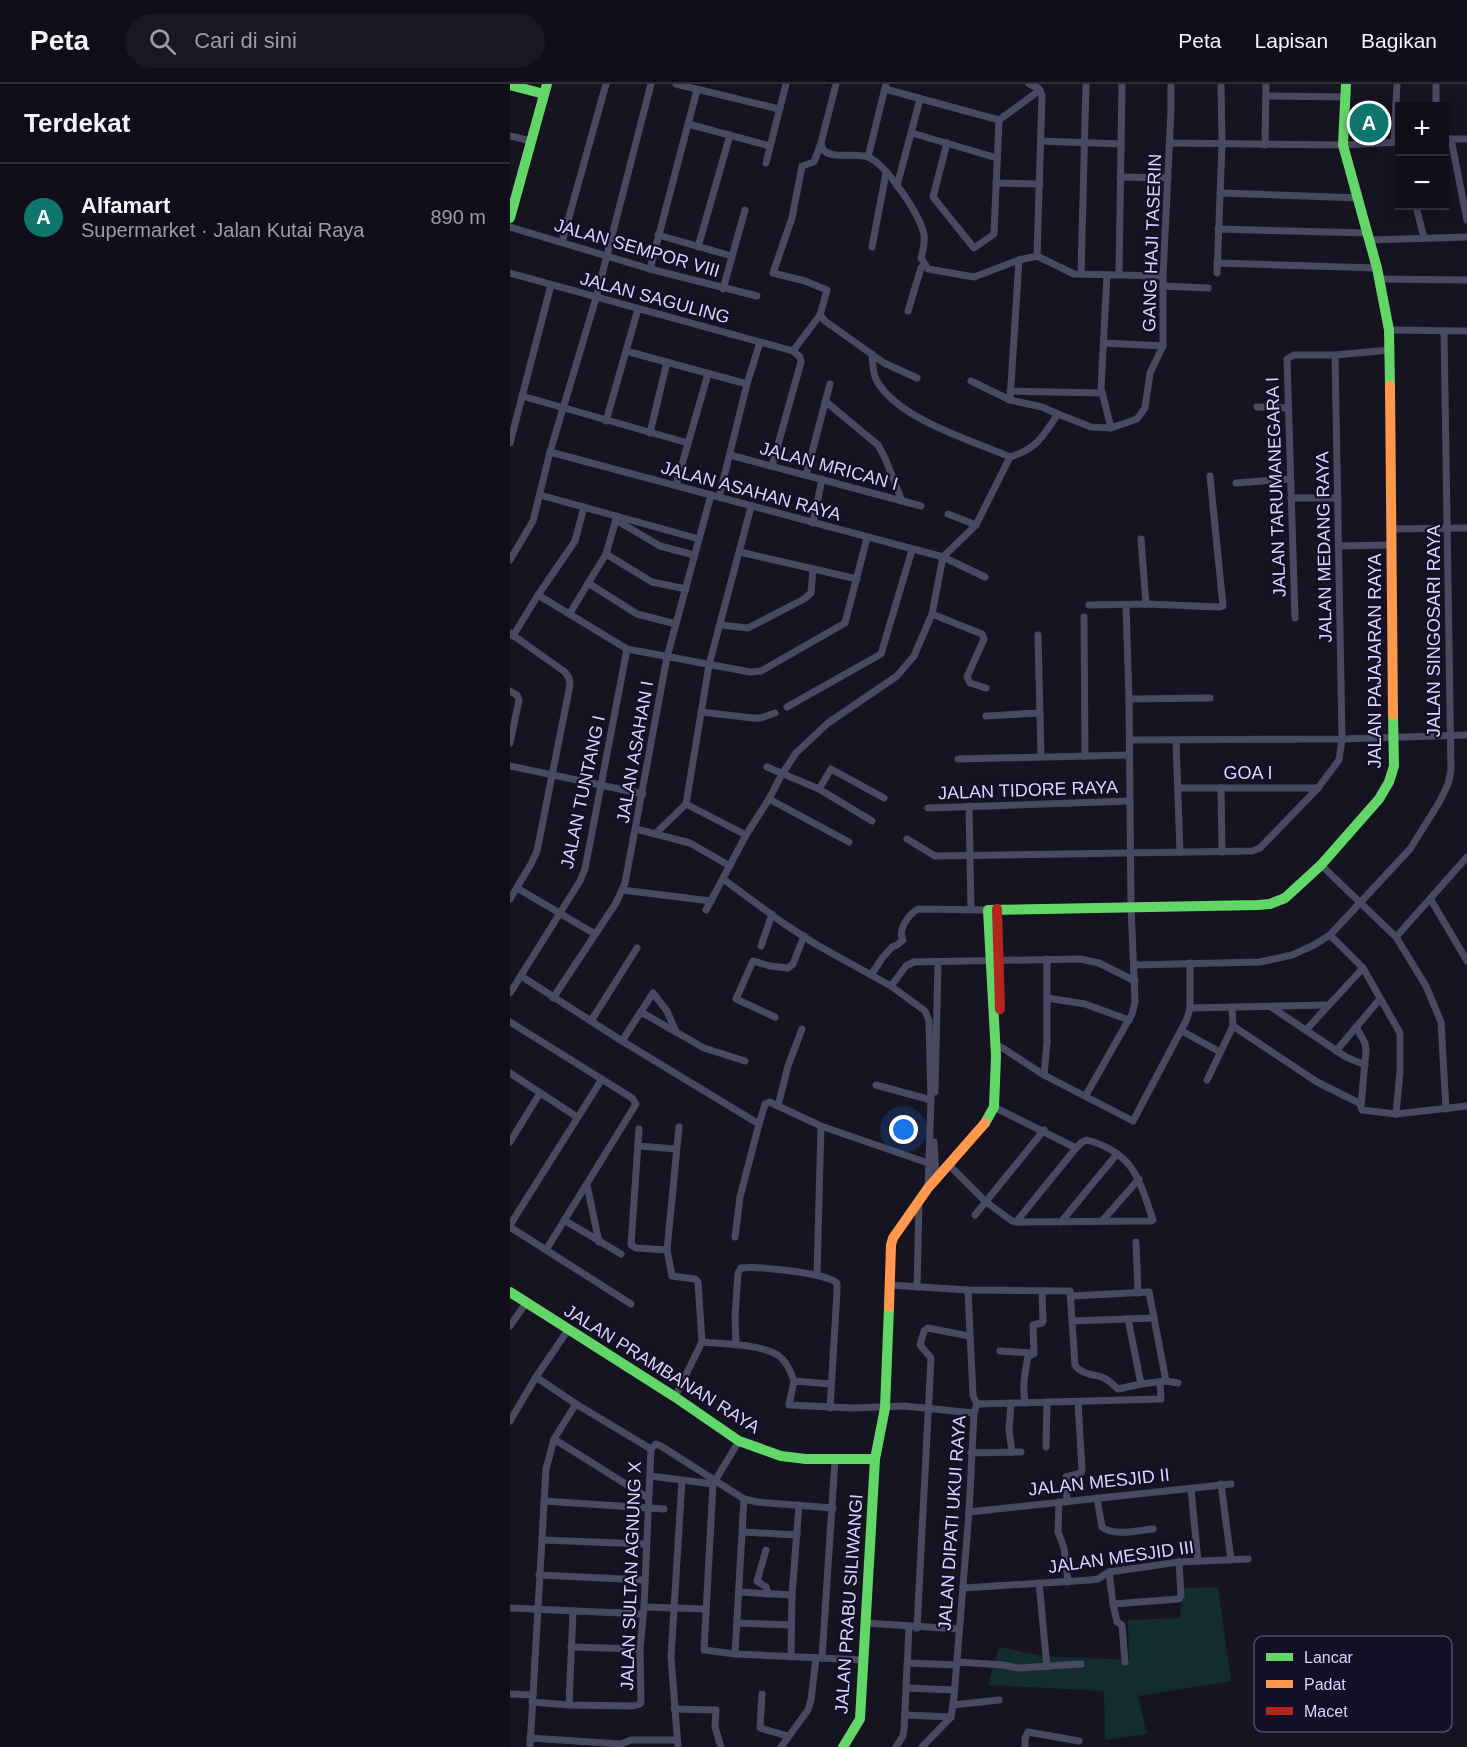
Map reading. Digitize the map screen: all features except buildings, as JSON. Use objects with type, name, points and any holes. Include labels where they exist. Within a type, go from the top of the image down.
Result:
[{"type":"street","points":[[562,242],[606,84]]},
{"type":"street","points":[[510,560],[531,527],[550,452],[596,298],[651,84]]},
{"type":"street","points":[[676,84],[779,110]]},
{"type":"street","points":[[766,163],[786,84]]},
{"type":"street","points":[[772,466],[801,362],[800,357],[793,351],[820,315],[827,290],[805,281],[773,273],[792,218],[802,166],[814,162],[836,84]]},
{"type":"street","points":[[1029,84],[1036,86],[1041,95],[1037,255]]},
{"type":"street","points":[[1081,274],[1086,84]]},
{"type":"street","points":[[1119,273],[1122,84]]},
{"type":"street","name":"GANG HAJI TASERIN","points":[[1110,428],[1132,422],[1143,413],[1150,373],[1163,346],[1163,276],[1171,84]]},
{"type":"street","points":[[1217,273],[1222,145],[1221,84]]},
{"type":"street","points":[[1265,145],[1266,84]]},
{"type":"street","name":"JALAN PAJAJARAN RAYA","points":[[872,975],[892,947],[903,940],[900,931],[914,911],[918,909],[1270,904],[1285,898],[1321,865],[1385,790],[1394,766],[1389,330],[1369,236],[1343,145],[1346,84]]},
{"type":"street","points":[[1397,84],[1397,102]]},
{"type":"street","points":[[1436,84],[1436,102]]},
{"type":"street","points":[[510,85],[545,89],[510,218]]},
{"type":"street","points":[[868,158],[886,86],[920,99],[999,120]]},
{"type":"street","points":[[650,269],[697,90]]},
{"type":"street","points":[[999,120],[1040,90]]},
{"type":"street","points":[[1266,96],[1345,97]]},
{"type":"street","points":[[897,186],[920,99]]},
{"type":"street","points":[[947,143],[933,196],[972,247],[977,247],[994,235],[999,120]]},
{"type":"street","points":[[688,124],[770,146]]},
{"type":"street","points":[[912,133],[997,158]]},
{"type":"street","points":[[698,247],[730,135]]},
{"type":"street","points":[[510,136],[531,141]]},
{"type":"street","points":[[1449,139],[1467,139]]},
{"type":"street","points":[[1041,141],[1121,144]]},
{"type":"street","points":[[1170,143],[1343,145],[1395,142]]},
{"type":"street","points":[[1449,142],[1463,190],[1467,220]]},
{"type":"street","points":[[821,143],[823,150],[829,154],[868,158],[886,173],[911,204],[922,230],[924,239],[921,258],[928,269],[970,277],[1037,255],[1071,273],[1163,276]]},
{"type":"street","points":[[872,247],[886,173]]},
{"type":"street","points":[[1120,177],[1168,178]]},
{"type":"street","points":[[996,183],[1040,184]]},
{"type":"street","points":[[1220,193],[1359,198]]},
{"type":"street","points":[[723,289],[745,210]]},
{"type":"street","points":[[1417,210],[1424,238]]},
{"type":"street","name":"JALAN SEMPOR VIII","points":[[510,228],[650,269],[757,296]]},
{"type":"street","points":[[1218,229],[1424,238],[1467,237]]},
{"type":"street","points":[[658,235],[732,256]]},
{"type":"street","points":[[1010,400],[1019,260]]},
{"type":"street","points":[[1217,263],[1467,280]]},
{"type":"street","points":[[908,311],[921,268],[924,265]]},
{"type":"street","name":"JALAN SAGULING","points":[[510,273],[793,351]]},
{"type":"street","points":[[971,381],[1010,400],[1042,407],[1092,427],[1110,428],[1102,393],[1107,275]]},
{"type":"street","points":[[510,443],[551,285]]},
{"type":"street","points":[[1163,286],[1208,288]]},
{"type":"street","points":[[606,421],[638,309]]},
{"type":"street","points":[[820,315],[884,363],[917,378]]},
{"type":"street","points":[[1389,330],[1467,331]]},
{"type":"street","name":"JALAN SINGOSARI RAYA","points":[[1134,965],[1245,963],[1275,960],[1305,950],[1330,935],[1410,849],[1440,801],[1450,775],[1444,331]]},
{"type":"street","name":"JALAN ASAHAN I","points":[[554,998],[622,890],[629,870],[667,657],[694,555],[730,455],[760,342]]},
{"type":"street","points":[[1104,342],[1163,346]]},
{"type":"street","points":[[1335,355],[1390,350]]},
{"type":"street","points":[[626,351],[747,384]]},
{"type":"street","points":[[872,354],[874,376],[878,384],[909,413],[1010,457],[1035,445],[1058,414]]},
{"type":"street","name":"JALAN TARUMANEGARA I","points":[[1295,618],[1287,361],[1289,356],[1335,355]]},
{"type":"street","name":"JALAN MEDANG RAYA","points":[[908,839],[934,855],[1252,850],[1260,848],[1318,788],[1339,760],[1342,739],[1335,355]]},
{"type":"street","points":[[650,433],[667,362]]},
{"type":"street","points":[[676,486],[708,374]]},
{"type":"street","points":[[806,476],[830,384]]},
{"type":"street","points":[[1010,392],[1102,393]]},
{"type":"street","points":[[522,396],[688,443]]},
{"type":"street","points":[[825,401],[878,445],[902,501]]},
{"type":"street","points":[[1257,407],[1288,408]]},
{"type":"street","name":"JALAN ASAHAN RAYA","points":[[550,452],[813,524],[944,557],[985,577]]},
{"type":"street","name":"JALAN MRICAN I","points":[[730,455],[921,506]]},
{"type":"street","points":[[706,910],[746,835],[796,753],[828,723],[903,671],[914,656],[932,614],[944,557],[976,525],[1010,457]]},
{"type":"street","points":[[1089,605],[1146,604],[1220,607],[1223,604],[1210,476]]},
{"type":"street","points":[[813,524],[822,479]]},
{"type":"street","points":[[1236,483],[1290,479]]},
{"type":"street","points":[[540,495],[616,518],[699,539]]},
{"type":"street","points":[[1291,498],[1338,498]]},
{"type":"street","points":[[510,899],[537,851],[570,690],[569,678],[565,672],[512,635],[574,541],[584,507]]},
{"type":"street","points":[[656,833],[686,804],[709,665],[751,507]]},
{"type":"street","points":[[948,513],[976,525]]},
{"type":"street","points":[[616,518],[668,549],[694,555]]},
{"type":"street","points":[[570,613],[606,554],[616,518]]},
{"type":"street","points":[[650,540],[655,527]]},
{"type":"street","points":[[1392,529],[1467,528]]},
{"type":"street","points":[[538,595],[627,650],[750,672],[761,671],[828,635],[845,623],[867,538]]},
{"type":"street","points":[[1141,539],[1146,604]]},
{"type":"street","points":[[1339,546],[1392,545]]},
{"type":"street","points":[[787,707],[880,654],[912,550]]},
{"type":"street","points":[[740,552],[857,579]]},
{"type":"street","points":[[606,554],[652,582],[686,589]]},
{"type":"street","points":[[721,625],[748,628],[804,599],[811,593],[813,569]]},
{"type":"street","points":[[588,583],[637,614],[676,624]]},
{"type":"street","points":[[1086,1095],[1129,1020],[1135,1002],[1131,906],[1126,605]]},
{"type":"street","points":[[932,614],[982,634],[984,639],[968,677],[970,683],[986,688]]},
{"type":"street","points":[[1084,617],[1085,756]]},
{"type":"street","points":[[1038,635],[1041,756]]},
{"type":"street","name":"JALAN TUNTANG I","points":[[510,993],[580,881],[585,869],[627,650]]},
{"type":"street","points":[[510,691],[519,698],[510,743]]},
{"type":"street","points":[[1129,699],[1210,698]]},
{"type":"street","points":[[701,712],[753,718],[761,718],[774,713]]},
{"type":"street","points":[[986,716],[1040,713]]},
{"type":"street","points":[[1130,740],[1342,739],[1467,735]]},
{"type":"street","points":[[1176,741],[1180,852]]},
{"type":"street","points":[[958,759],[1129,755]]},
{"type":"street","points":[[510,766],[643,794]]},
{"type":"street","points":[[767,766],[819,789],[872,821]]},
{"type":"street","points":[[819,789],[831,769],[884,798]]},
{"type":"street","name":"GOA I","points":[[1179,788],[1318,788]]},
{"type":"street","points":[[1221,788],[1222,852]]},
{"type":"street","points":[[770,799],[849,842]]},
{"type":"street","name":"JALAN TIDORE RAYA","points":[[928,808],[1130,801]]},
{"type":"street","points":[[686,804],[746,835]]},
{"type":"street","points":[[969,806],[971,909]]},
{"type":"street","points":[[636,829],[699,847],[730,866]]},
{"type":"street","points":[[1396,937],[1467,858]]},
{"type":"street","points":[[1321,865],[1396,937],[1426,986],[1440,1018],[1446,1109]]},
{"type":"street","points":[[723,879],[804,936],[891,986],[925,1011],[928,1016],[931,1100],[928,1188]]},
{"type":"street","points":[[517,888],[595,934]]},
{"type":"street","points":[[622,890],[711,902]]},
{"type":"street","points":[[1431,900],[1467,961]]},
{"type":"street","points":[[993,909],[997,1050],[994,1107],[1076,1148]]},
{"type":"street","points":[[761,946],[772,914]]},
{"type":"street","points":[[1330,935],[1363,968],[1400,1035],[1400,1071],[1396,1114]]},
{"type":"street","points":[[775,1017],[736,999],[753,961],[788,968],[793,964],[804,936]]},
{"type":"street","points":[[591,1021],[637,948]]},
{"type":"street","points":[[1044,1075],[1047,1042],[1047,959]]},
{"type":"street","points":[[891,986],[908,964],[914,962],[995,960],[1093,961],[1135,981]]},
{"type":"street","points":[[936,1178],[933,1140],[938,962]]},
{"type":"street","points":[[997,1050],[1133,1121],[1182,1031],[1190,1008],[1190,963]]},
{"type":"street","points":[[1306,1030],[1363,968]]},
{"type":"street","points":[[521,976],[622,1041],[759,1124]]},
{"type":"street","points":[[622,1041],[654,993],[667,1011],[676,1032]]},
{"type":"street","points":[[1047,998],[1085,1004],[1129,1020]]},
{"type":"street","points":[[1336,1051],[1380,999]]},
{"type":"street","points":[[1190,1008],[1327,1005]]},
{"type":"street","points":[[1207,1080],[1233,1026],[1232,1007]]},
{"type":"street","points":[[1271,1007],[1336,1051],[1365,1065]]},
{"type":"street","points":[[641,1012],[704,1048],[745,1061]]},
{"type":"street","points":[[510,1022],[602,1078],[632,1098],[636,1104],[546,1250]]},
{"type":"street","points":[[1233,1026],[1317,1082],[1361,1104]]},
{"type":"street","points":[[1356,1027],[1365,1044],[1361,1109],[1396,1114],[1467,1106]]},
{"type":"street","points":[[778,1106],[788,1066],[802,1029]]},
{"type":"street","points":[[1182,1031],[1220,1052]]},
{"type":"street","points":[[510,1073],[577,1117]]},
{"type":"street","points":[[602,1078],[510,1226],[631,1304]]},
{"type":"street","points":[[876,1084],[931,1100]]},
{"type":"street","points":[[510,1142],[540,1093]]},
{"type":"street","points":[[735,1237],[740,1197],[765,1104],[770,1102],[821,1126],[928,1163]]},
{"type":"street","name":"JALAN PRABU SILIWANGI","points":[[843,1747],[860,1719],[875,1460],[885,1408],[893,1238],[928,1188],[985,1123],[994,1107]]},
{"type":"street","points":[[817,1274],[821,1126]]},
{"type":"street","points":[[675,1397],[702,1342],[698,1282],[695,1279],[672,1276],[668,1250],[679,1127]]},
{"type":"street","points":[[639,1129],[631,1245],[636,1248],[668,1250]]},
{"type":"street","points":[[975,1215],[1044,1130]]},
{"type":"street","points":[[949,1165],[986,1202],[1009,1220],[1016,1222],[1153,1220],[1133,1168],[1117,1154],[1085,1141],[1076,1148],[1016,1222]]},
{"type":"street","points":[[638,1146],[676,1149]]},
{"type":"street","points":[[1061,1222],[1117,1154]]},
{"type":"street","points":[[1102,1221],[1139,1179]]},
{"type":"street","points":[[587,1185],[599,1242]]},
{"type":"street","points":[[917,1287],[920,1199]]},
{"type":"street","points":[[564,1220],[621,1254]]},
{"type":"street","points":[[1136,1242],[1138,1293]]},
{"type":"street","points":[[736,1345],[735,1317],[740,1269],[744,1267],[817,1274],[834,1280],[837,1283],[830,1408]]},
{"type":"street","points":[[890,1285],[968,1290],[1070,1293],[1149,1292],[1151,1294],[1163,1382],[1161,1399],[977,1404]]},
{"type":"street","name":"JALAN DIPATI UKUI RAYA","points":[[951,1717],[969,1512],[974,1413],[977,1404],[974,1395],[969,1336],[968,1290]]},
{"type":"street","points":[[1034,1354],[1032,1327],[1033,1324],[1043,1322],[1042,1291]]},
{"type":"street","name":"JALAN PRAMBANAN RAYA","points":[[510,1292],[675,1397],[739,1441],[781,1456],[875,1460]]},
{"type":"street","points":[[1070,1293],[1073,1359],[1078,1370],[1109,1380],[1118,1389],[1141,1384],[1178,1383]]},
{"type":"street","points":[[510,1326],[526,1303]]},
{"type":"street","points":[[1072,1321],[1154,1318]]},
{"type":"street","points":[[1128,1319],[1141,1384]]},
{"type":"street","points":[[917,1628],[931,1358],[920,1346],[924,1331],[933,1329],[969,1336]]},
{"type":"street","points":[[510,1421],[568,1330]]},
{"type":"street","points":[[702,1342],[752,1347],[777,1355],[792,1374],[794,1381],[790,1406],[830,1408],[904,1406],[974,1413]]},
{"type":"street","points":[[1000,1351],[1034,1354]]},
{"type":"street","points":[[1025,1403],[1024,1370],[1027,1366],[1027,1357],[1034,1354]]},
{"type":"street","points":[[536,1377],[651,1449],[658,1444],[744,1499],[833,1508]]},
{"type":"street","points":[[794,1381],[831,1384]]},
{"type":"street","points":[[1046,1447],[1047,1402]]},
{"type":"street","points":[[1067,1502],[1066,1477],[1083,1470],[1078,1402]]},
{"type":"street","points":[[1011,1403],[1009,1430],[1012,1452]]},
{"type":"street","points":[[530,1747],[546,1469],[554,1439],[576,1404]]},
{"type":"street","points":[[554,1439],[648,1498]]},
{"type":"street","points":[[739,1441],[714,1481],[704,1650],[735,1654],[863,1660]]},
{"type":"street","name":"JALAN SULTAN AGNUNG X","points":[[569,1705],[633,1706],[640,1704],[640,1649],[651,1449]]},
{"type":"street","points":[[971,1453],[1021,1452]]},
{"type":"street","points":[[781,1747],[800,1722],[812,1700],[819,1658],[833,1508],[835,1460]]},
{"type":"street","points":[[650,1476],[714,1481]]},
{"type":"street","points":[[530,1738],[621,1744],[631,1740],[677,1744],[671,1657],[682,1480]]},
{"type":"street","points":[[1221,1484],[1231,1560]]},
{"type":"street","name":"JALAN MESJID II","points":[[969,1512],[1231,1484]]},
{"type":"street","points":[[1191,1489],[1198,1561]]},
{"type":"street","points":[[1097,1498],[1102,1527],[1105,1530],[1118,1532],[1153,1529]]},
{"type":"street","points":[[735,1654],[744,1499]]},
{"type":"street","points":[[544,1500],[664,1509]]},
{"type":"street","points":[[1059,1503],[1058,1532],[1064,1548],[1068,1582]]},
{"type":"street","points":[[791,1657],[792,1595],[799,1505]]},
{"type":"street","points":[[743,1532],[797,1535]]},
{"type":"street","points":[[542,1540],[645,1544]]},
{"type":"street","points":[[766,1550],[757,1581],[766,1587],[768,1594]]},
{"type":"street","name":"JALAN MESJID III","points":[[963,1588],[1098,1579],[1109,1572],[1179,1562],[1248,1559]]},
{"type":"street","points":[[1113,1604],[1181,1598],[1179,1562]]},
{"type":"street","points":[[1109,1572],[1117,1622],[1122,1625],[1125,1662]]},
{"type":"street","points":[[539,1575],[644,1580]]},
{"type":"street","points":[[1039,1583],[1047,1667]]},
{"type":"street","points":[[740,1592],[792,1595]]},
{"type":"street","points":[[510,1608],[573,1611],[705,1609]]},
{"type":"street","points":[[510,1694],[569,1705],[573,1611]]},
{"type":"street","points":[[738,1623],[791,1625]]},
{"type":"street","points":[[865,1623],[959,1629]]},
{"type":"street","points":[[896,1747],[903,1736],[906,1715],[909,1626]]},
{"type":"street","points":[[572,1647],[640,1649]]},
{"type":"street","points":[[908,1663],[1004,1665],[1018,1668],[1080,1664]]},
{"type":"street","points":[[907,1688],[954,1690]]},
{"type":"street","points":[[762,1694],[760,1728],[788,1736]]},
{"type":"street","points":[[953,1705],[999,1700]]},
{"type":"street","points":[[674,1709],[716,1710],[715,1727],[721,1747]]},
{"type":"street","points":[[906,1715],[951,1717]]},
{"type":"street","points":[[922,1747],[951,1717]]},
{"type":"street","points":[[1025,1747],[1028,1732],[1079,1741]]},
{"type":"green space","points":[[1218,1587],[1231,1681],[1138,1696],[1147,1734],[1105,1740],[1104,1691],[988,1685],[999,1647],[1044,1656],[1129,1660],[1128,1620],[1180,1618],[1183,1588]]},
{"type":"traffic: fast","points":[[510,218],[547,84]]},
{"type":"traffic: fast","points":[[1346,84],[1343,145],[1377,268],[1389,330],[1390,386]]},
{"type":"traffic: fast","points":[[510,85],[544,94]]},
{"type":"traffic: fast","points":[[985,1123],[994,1107],[996,1056],[988,910],[1258,905],[1270,904],[1285,898],[1321,865],[1379,799],[1389,782],[1394,766],[1393,715]]},
{"type":"traffic: fast","points":[[510,1292],[675,1397],[739,1441],[781,1456],[806,1459],[875,1459]]},
{"type":"traffic: fast","points":[[843,1747],[860,1719],[875,1459],[885,1408],[889,1307]]},
{"type":"traffic: slow","points":[[1390,386],[1393,715]]},
{"type":"traffic: slow","points":[[889,1307],[893,1238],[928,1188],[985,1123]]},
{"type":"traffic: jam","points":[[997,909],[1000,1009]]},
{"type":"place","name":"Alfamart","points":[[1369,123]]}]
